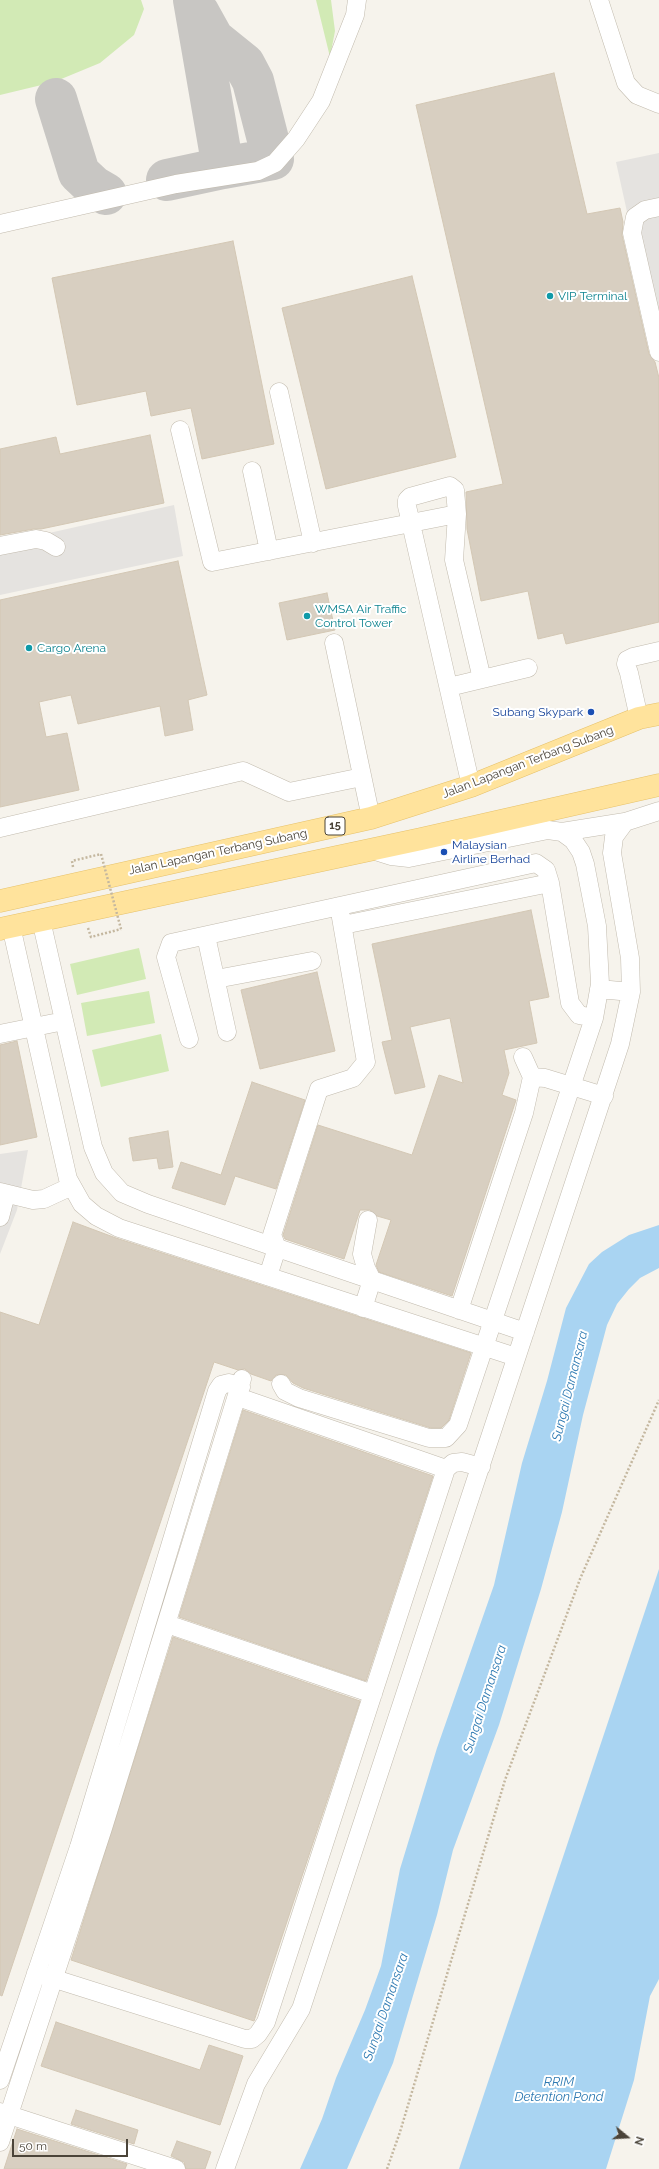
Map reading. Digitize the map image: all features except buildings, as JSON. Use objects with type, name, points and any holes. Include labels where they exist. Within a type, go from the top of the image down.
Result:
[{"type":"main road","name":"Jalan Lapangan Terbang Subang","points":[[0,901],[371,818],[471,786],[649,716]]},
{"type":"main road","points":[[5,928],[372,850],[659,785]]},
{"type":"street","points":[[0,224],[176,184],[258,171],[275,163],[296,139],[321,101],[355,15],[357,0]]},
{"type":"street","points":[[599,0],[626,84],[637,95],[659,104]]},
{"type":"street","points":[[659,206],[645,210],[635,217],[632,233],[659,352]]},
{"type":"street","points":[[279,392],[313,543]]},
{"type":"street","points":[[180,430],[212,562],[411,525],[457,514]]},
{"type":"street","points":[[252,472],[269,551]]},
{"type":"street","points":[[471,786],[411,525],[407,506],[407,500],[410,497],[450,486],[455,490],[457,514],[454,560],[482,679]]},
{"type":"street","points":[[0,546],[36,539],[46,541],[56,547]]},
{"type":"street","points":[[334,643],[371,818]]},
{"type":"street","points":[[649,716],[626,664],[627,660],[633,657],[659,652]]},
{"type":"street","points":[[449,687],[528,668]]},
{"type":"street","points":[[0,828],[243,771],[289,792],[362,777]]},
{"type":"street","points":[[372,850],[391,856],[409,858],[548,830],[562,832],[625,822],[659,811]]},
{"type":"street","points":[[225,2169],[256,2084],[301,2009],[620,1044],[631,992],[630,958],[612,853],[614,837],[625,822]]},
{"type":"street","points":[[281,1384],[285,1391],[300,1398],[429,1438],[446,1438],[458,1425],[594,1018],[599,989],[597,926],[583,858],[573,840],[562,832]]},
{"type":"street","points":[[189,1039],[166,957],[171,943],[536,863],[546,870],[550,883],[570,1003],[579,1015],[594,1018]]},
{"type":"street","points":[[343,925],[550,883]]},
{"type":"street","points":[[268,1276],[277,1248],[272,1235],[319,1089],[353,1078],[366,1062],[339,906]]},
{"type":"street","points":[[41,920],[93,1147],[104,1173],[122,1193],[148,1204],[525,1332]]},
{"type":"street","points":[[597,926],[625,923]]},
{"type":"street","points":[[5,928],[34,1027],[68,1179],[82,1204],[96,1216],[119,1228],[516,1357]]},
{"type":"street","points":[[206,936],[227,1032]]},
{"type":"street","points":[[216,979],[312,961]]},
{"type":"street","points":[[599,989],[631,992]]},
{"type":"street","points":[[0,1034],[64,1021]]},
{"type":"street","points":[[459,1310],[524,1113],[532,1077],[523,1057]]},
{"type":"street","points":[[532,1077],[545,1078],[604,1096]]},
{"type":"street","points":[[0,1217],[3,1193],[33,1200],[44,1199],[72,1186]]},
{"type":"street","points":[[363,1308],[372,1280],[366,1268],[362,1254],[368,1220]]},
{"type":"street","points":[[0,2142],[4,2114],[45,1976],[79,1847],[217,1391],[221,1385],[229,1383],[446,1469]]},
{"type":"street","points":[[0,2080],[45,1976],[103,1828],[240,1387]]},
{"type":"street","points":[[45,1976],[245,2039],[252,2039],[258,2034],[266,2022],[446,1469],[453,1463],[462,1462],[481,1467]]},
{"type":"street","points":[[167,1624],[373,1694]]},
{"type":"street","points":[[4,2114],[176,2169]]},
{"type":"path","points":[[72,862],[101,854],[120,929],[91,937]]},
{"type":"path","points":[[387,2169],[400,2132],[505,1780],[574,1594],[659,1400]]},
{"type":"green space","points":[[0,0],[141,0],[144,9],[134,35],[100,63],[54,82],[0,95]]},
{"type":"green space","points":[[316,0],[331,0],[335,31],[330,57]]},
{"type":"green space","points":[[139,948],[146,979],[77,995],[70,964]]},
{"type":"green space","points":[[149,991],[155,1023],[87,1036],[81,1003]]},
{"type":"green space","points":[[161,1034],[169,1071],[101,1087],[92,1050]]},
{"type":"shaded area","points":[[659,153],[659,357],[616,162]]},
{"type":"shaded area","points":[[174,505],[183,556],[0,595],[0,544]]},
{"type":"shaded area","points":[[28,1150],[17,1210],[0,1254],[0,1154]]},
{"type":"water","name":"Sungai Damansara","points":[[659,1225],[659,1268],[640,1278],[629,1289],[617,1304],[607,1325],[583,1415],[562,1512],[541,1589],[499,1725],[453,1850],[437,1915],[393,2063],[347,2169],[300,2169],[322,2119],[336,2078],[365,2010],[381,1966],[400,1869],[437,1748],[494,1585],[522,1463],[547,1381],[566,1308],[589,1264],[602,1252],[629,1235]]},
{"type":"water","name":"RRIM Detention Pond","points":[[659,1569],[659,1979],[650,1996],[634,2080],[606,2169],[459,2169]]},
{"type":"taxiway","points":[[167,180],[223,168],[194,0]]},
{"type":"taxiway","points":[[198,12],[213,39],[244,64],[253,81],[273,159],[223,168]]},
{"type":"taxiway","points":[[56,99],[79,173],[94,187],[106,194]]},
{"type":"place","name":"VIP Terminal","points":[[550,296]]},
{"type":"place","name":"WMSA Air Traffic Control Tower","points":[[307,616]]},
{"type":"place","name":"Cargo Arena","points":[[29,648]]},
{"type":"place","name":"Subang Skypark","points":[[591,712]]},
{"type":"place","name":"Malaysian Airline Berhad","points":[[444,852]]}]
